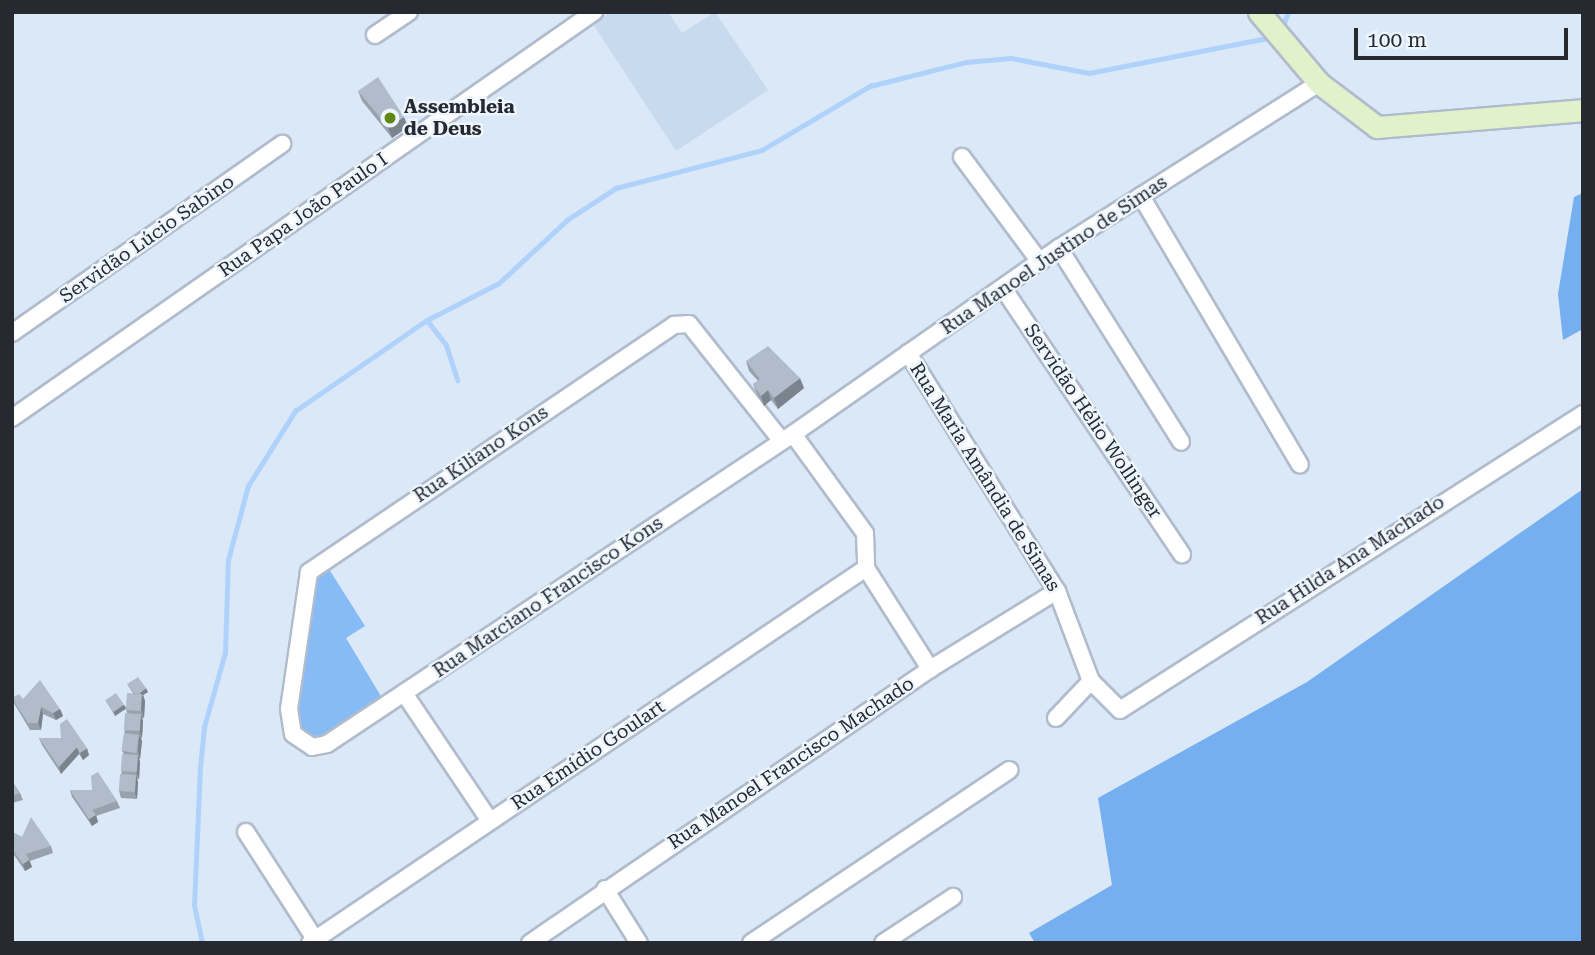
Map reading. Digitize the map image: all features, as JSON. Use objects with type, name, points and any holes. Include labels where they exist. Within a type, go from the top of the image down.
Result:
[{"type":"main road","points":[[1259,12],[1319,83],[1365,122],[1392,129],[1583,110]]},
{"type":"street","points":[[374,35],[409,12]]},
{"type":"street","name":"Rua Papa João Paulo I","points":[[12,418],[594,12]]},
{"type":"street","name":"Rua Manoel Justino de Simas","points":[[787,437],[1059,248],[1319,83]]},
{"type":"street","name":"Servidão Lúcio Sabino","points":[[12,333],[282,144]]},
{"type":"street","points":[[962,157],[1040,262]]},
{"type":"street","points":[[1142,196],[1300,465]]},
{"type":"street","points":[[1059,248],[1181,442]]},
{"type":"street","name":"Servidão Hélio Wollinger","points":[[1003,288],[1182,554]]},
{"type":"street","name":"Rua Kiliano Kons","points":[[312,747],[293,734],[289,709],[309,572],[674,325],[689,324],[787,437]]},
{"type":"street","name":"Rua Maria Amândia de Simas","points":[[908,353],[1057,591],[1091,681],[1120,710]]},
{"type":"street","name":"Rua Hilda Ana Machado","points":[[1120,710],[1583,414]]},
{"type":"street","points":[[787,437],[865,533],[866,568],[930,669]]},
{"type":"street","name":"Rua Marciano Francisco Kons","points":[[312,747],[404,693],[787,437]]},
{"type":"street","name":"Rua Emídio Goulart","points":[[312,941],[866,568]]},
{"type":"street","name":"Rua Manoel Francisco Machado","points":[[530,943],[930,669],[1057,591]]},
{"type":"street","points":[[1056,718],[1091,681]]},
{"type":"street","points":[[404,693],[490,821]]},
{"type":"street","points":[[751,943],[1009,770]]},
{"type":"street","points":[[246,832],[312,941]]},
{"type":"street","points":[[606,889],[639,943]]},
{"type":"street","points":[[883,943],[953,897]]},
{"type":"shaded area","points":[[610,12],[668,12],[682,33],[715,12],[768,90],[676,151],[593,24]]},
{"type":"shaded area","points":[[1583,193],[1583,329],[1563,340],[1558,294],[1574,197]]},
{"type":"shaded area","points":[[1583,489],[1583,943],[1035,943],[1029,933],[1112,885],[1098,798],[1307,682]]},
{"type":"shaded area","points":[[327,566],[365,626],[346,638],[382,698],[316,741],[300,734],[295,709],[312,578]]},
{"type":"building","name":"Assembleia de Deus","points":[[378,77],[404,117],[388,127],[358,91]]},
{"type":"building","points":[[768,346],[800,378],[774,398],[768,390],[761,396],[753,384],[760,379],[746,361]]},
{"type":"building","points":[[138,677],[146,688],[139,694],[134,693],[127,684]]},
{"type":"building","points":[[40,680],[60,709],[53,713],[41,707],[38,723],[28,723],[12,698],[19,694],[23,699]]},
{"type":"building","points":[[116,693],[124,705],[113,712],[105,700]]},
{"type":"building","points":[[127,693],[142,694],[141,711],[126,710]]},
{"type":"building","points":[[125,713],[141,714],[140,731],[124,730]]},
{"type":"building","points":[[67,719],[87,748],[80,753],[77,747],[59,767],[39,738],[61,738],[60,724]]},
{"type":"building","points":[[124,733],[139,735],[136,753],[121,751]]},
{"type":"building","points":[[122,754],[138,755],[137,772],[121,771]]},
{"type":"building","points":[[98,772],[117,801],[92,810],[96,815],[89,819],[70,790],[92,790],[91,776]]},
{"type":"building","points":[[120,774],[136,775],[135,792],[119,791]]},
{"type":"building","points":[[12,781],[20,793],[12,796]]},
{"type":"building","points":[[31,817],[51,846],[26,854],[29,860],[23,864],[12,849],[12,832],[22,837]]},
{"type":"waterway","points":[[1284,23],[1288,12]]},
{"type":"waterway","points":[[202,943],[194,905],[200,768],[204,727],[225,653],[228,560],[248,486],[295,411],[427,320],[499,283],[567,220],[616,188],[762,150],[870,86],[966,62],[1011,58],[1089,73],[1272,37]]},
{"type":"waterway","points":[[427,320],[446,344],[458,380]]},
{"type":"place","name":"Assembleia de Deus","points":[[390,118]]}]
